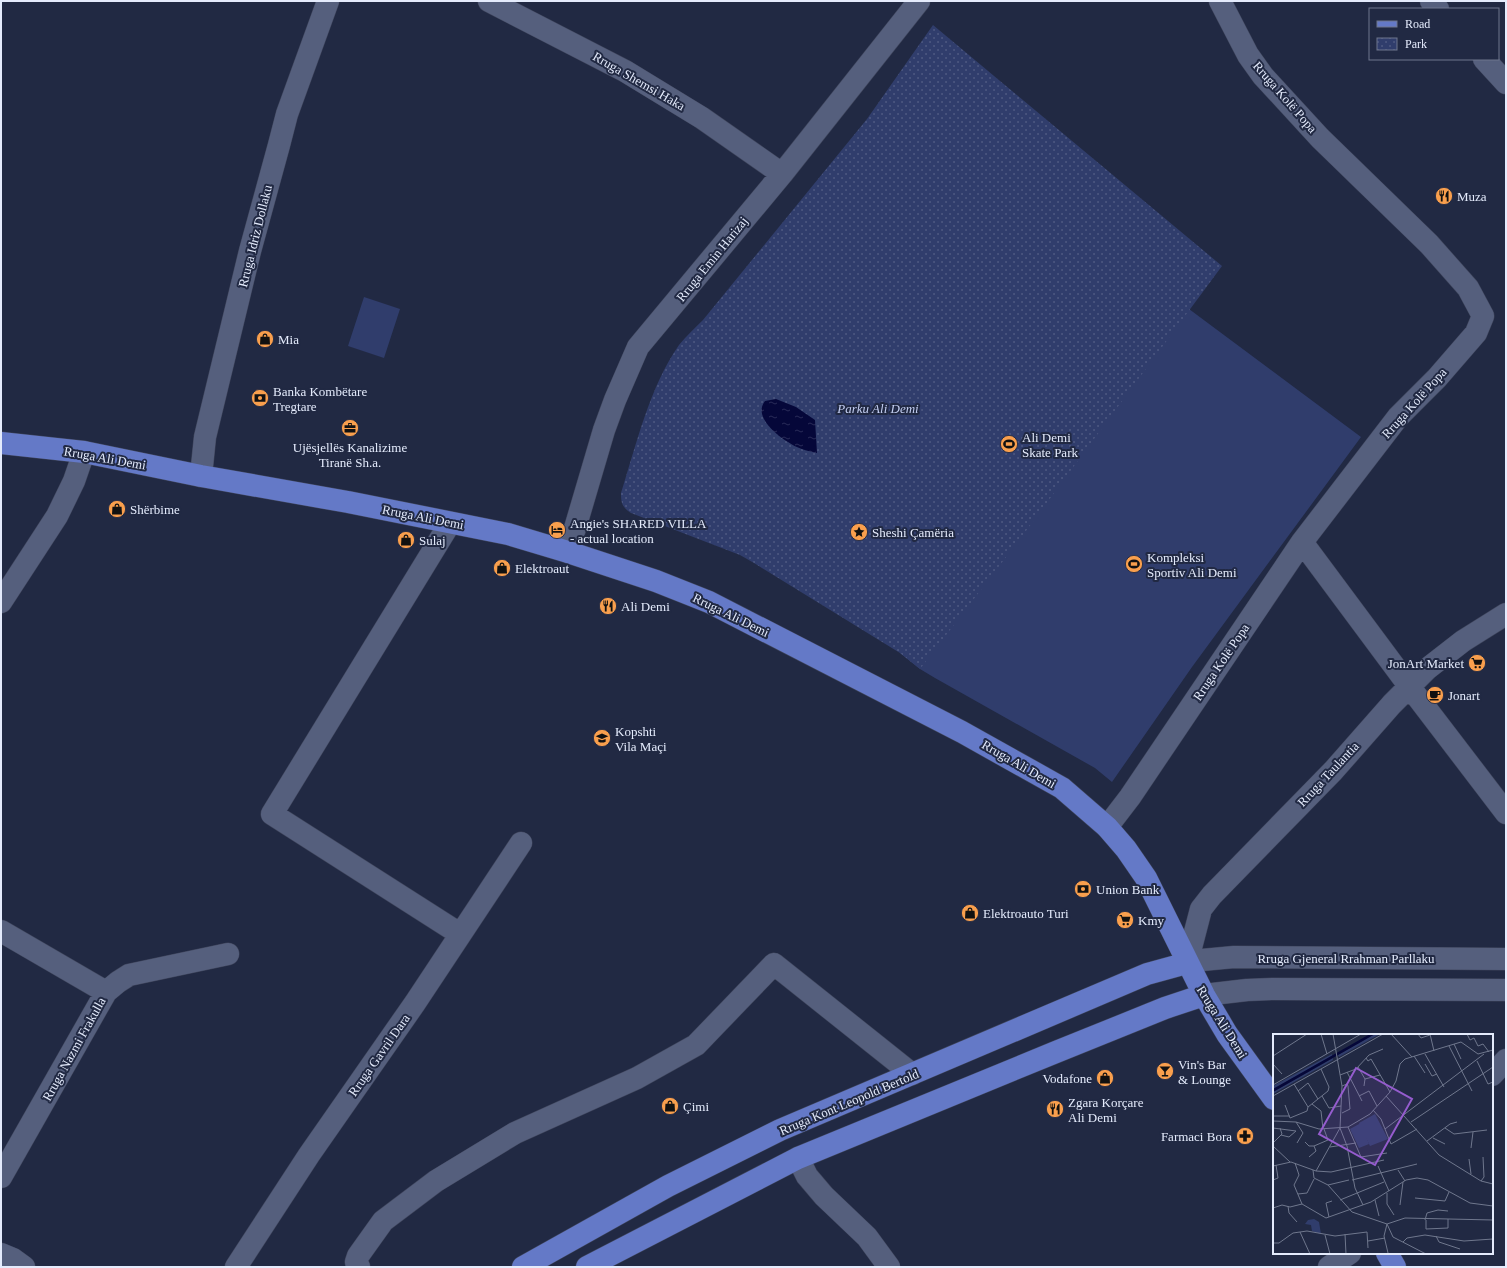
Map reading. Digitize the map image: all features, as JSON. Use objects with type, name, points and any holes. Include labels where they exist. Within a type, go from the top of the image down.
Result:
[{"type":"main road","name":"Rruga Ali Demi","points":[[1,443],[84,452],[200,476],[348,502],[508,534],[568,552],[656,581],[709,602],[962,732],[1062,788],[1107,827],[1126,848],[1146,878],[1204,995],[1227,1034],[1273,1098]]},
{"type":"main road","name":"Rruga Kont Leopold Bertold","points":[[523,1267],[668,1186],[780,1130],[1146,974],[1187,963]]},
{"type":"main road","points":[[587,1267],[798,1158],[1165,1008],[1204,995]]},
{"type":"main road","points":[[1388,1254],[1395,1267]]},
{"type":"street","name":"Rruga Idriz Dollaku","points":[[200,476],[205,437],[250,251],[287,114],[328,1]]},
{"type":"street","name":"Rruga Shemsi Haka","points":[[489,1],[626,71],[702,118],[782,174]]},
{"type":"street","name":"Rruga Emin Harizaj","points":[[568,552],[604,430],[638,347],[856,83],[919,1]]},
{"type":"street","name":"Rruga Kolë Popa","points":[[1107,827],[1130,797],[1302,542],[1398,417],[1437,378],[1476,333],[1483,316],[1468,288],[1429,244],[1320,138],[1263,76],[1248,55],[1220,1]]},
{"type":"street","points":[[1485,60],[1506,83]]},
{"type":"street","points":[[1,602],[57,516],[74,481],[84,452]]},
{"type":"street","points":[[450,523],[272,814],[460,934]]},
{"type":"street","points":[[1302,542],[1506,813]]},
{"type":"street","name":"Rruga Taulantia","points":[[1187,963],[1201,909],[1212,895],[1333,771],[1409,686],[1447,653],[1506,614]]},
{"type":"street","name":"Rruga Gavril Dara","points":[[236,1267],[309,1155],[415,1003],[521,843]]},
{"type":"street","points":[[1,931],[106,992]]},
{"type":"street","name":"Rruga Nazmi Frakulla","points":[[1,1177],[106,992],[129,975],[228,954]]},
{"type":"street","name":"Rruga Gjeneral Rrahman Parllaku","points":[[1187,963],[1234,957],[1506,959]]},
{"type":"street","points":[[359,1267],[356,1262],[358,1256],[383,1221],[436,1181],[515,1133],[637,1078],[696,1045],[774,964],[912,1074]]},
{"type":"street","points":[[1204,995],[1247,990],[1273,989],[1506,990]]},
{"type":"street","points":[[1493,1074],[1506,1060]]},
{"type":"street","points":[[798,1158],[808,1176],[824,1196],[867,1237],[889,1267]]},
{"type":"street","points":[[1,1254],[13,1259],[24,1267]]},
{"type":"street","points":[[1329,1267],[1348,1254]]},
{"type":"green space","name":"Parku Ali Demi","points":[[933,25],[1222,266],[1020,539],[920,669],[900,653],[740,555],[631,513],[626,509],[621,500],[621,493],[638,436],[652,397],[669,361],[679,345],[703,320],[867,119]]},
{"type":"green space","points":[[364,297],[400,309],[384,358],[348,346]]},
{"type":"green space","name":"Kompleksi Sportiv Ali Demi","points":[[1189,309],[1361,437],[1192,667],[1112,782],[1095,768],[920,669],[900,653]]},
{"type":"water","points":[[776,399],[796,407],[815,420],[817,453],[791,444],[772,430],[764,419],[762,407],[765,401]]},
{"type":"place","name":"Muza","points":[[1444,196]]},
{"type":"place","name":"Mia","points":[[265,339]]},
{"type":"place","name":"Banka Kombëtare Tregtare","points":[[260,398]]},
{"type":"place","name":"Ujësjellës Kanalizime Tiranë Sh.a.","points":[[350,428]]},
{"type":"place","name":"Ali Demi Skate Park","points":[[1009,444]]},
{"type":"place","name":"Shërbime","points":[[117,509]]},
{"type":"place","name":"Angie's SHARED VILLA - actual location","points":[[557,530]]},
{"type":"place","name":"Sheshi Çamëria","points":[[859,532]]},
{"type":"place","name":"Sulaj","points":[[406,540]]},
{"type":"place","name":"Kompleksi Sportiv Ali Demi","points":[[1134,564]]},
{"type":"place","name":"Elektroaut","points":[[502,568]]},
{"type":"place","name":"Ali Demi","points":[[608,606]]},
{"type":"place","name":"JonArt Market","points":[[1477,663]]},
{"type":"place","name":"Jonart","points":[[1435,695]]},
{"type":"place","name":"Kopshti Vila Maçi","points":[[602,738]]},
{"type":"place","name":"Union Bank","points":[[1083,889]]},
{"type":"place","name":"Elektroauto Turi","points":[[970,913]]},
{"type":"place","name":"Kmy","points":[[1125,920]]},
{"type":"place","name":"Vin's Bar & Lounge","points":[[1165,1071]]},
{"type":"place","name":"Vodafone","points":[[1105,1078]]},
{"type":"place","name":"Çimi","points":[[670,1106]]},
{"type":"place","name":"Zgara Korçare Ali Demi","points":[[1055,1109]]},
{"type":"place","name":"Farmaci Bora","points":[[1245,1136]]}]
